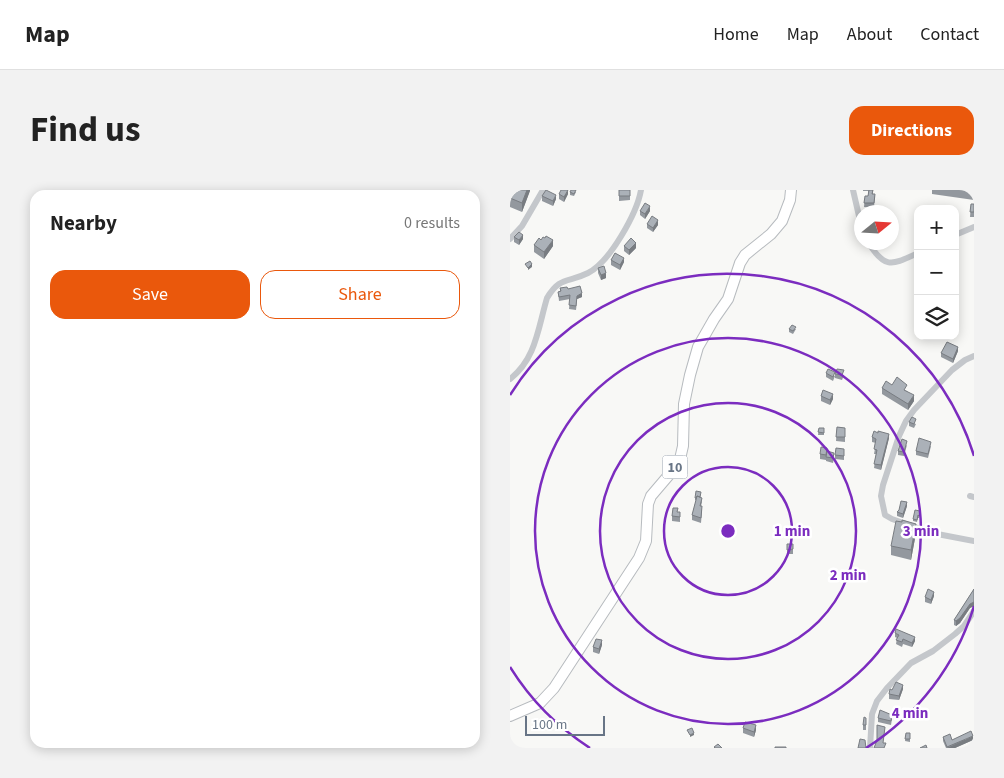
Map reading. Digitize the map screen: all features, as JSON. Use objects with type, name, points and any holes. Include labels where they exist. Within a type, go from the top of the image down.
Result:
[{"type":"main road","name":"10","points":[[510,716],[540,703],[554,688],[639,558],[646,541],[648,504],[651,496],[674,470],[680,459],[684,404],[698,347],[728,299],[740,263],[782,221],[790,200],[791,190]]},
{"type":"street","points":[[510,239],[522,226],[543,190]]},
{"type":"street","points":[[510,379],[525,364],[531,353],[545,306],[556,284],[588,273],[608,256],[638,204],[641,190]]},
{"type":"street","points":[[852,190],[856,205]]},
{"type":"street","points":[[959,233],[974,227]]},
{"type":"street","points":[[874,250],[887,263],[895,263],[914,255]]},
{"type":"street","points":[[974,356],[952,370],[906,421],[888,467],[881,496],[885,514],[892,519],[932,533],[974,541]]},
{"type":"street","points":[[870,748],[872,740],[872,714],[877,701],[911,663],[933,651],[955,634],[964,626],[974,611]]},
{"type":"building","points":[[510,190],[527,190],[522,203],[510,198]]},
{"type":"building","points":[[546,190],[556,195],[553,201],[542,196]]},
{"type":"building","points":[[561,190],[568,190],[564,197],[559,194]]},
{"type":"building","points":[[619,190],[630,190],[630,196],[619,196]]},
{"type":"building","points":[[869,190],[873,190],[872,194],[875,194],[874,203],[864,203],[865,196],[868,196]]},
{"type":"building","points":[[645,203],[650,206],[645,214],[640,211]]},
{"type":"building","points":[[971,204],[974,204],[974,212],[970,212]]},
{"type":"building","points":[[652,216],[658,220],[653,228],[647,224]]},
{"type":"building","points":[[519,232],[523,235],[519,240],[514,237]]},
{"type":"building","points":[[546,236],[553,240],[544,252],[534,245],[539,238],[541,240]]},
{"type":"building","points":[[631,238],[636,243],[629,250],[624,246]]},
{"type":"building","points":[[615,253],[624,258],[620,265],[611,260]]},
{"type":"building","points":[[530,261],[532,264],[528,268],[525,264]]},
{"type":"building","points":[[604,266],[606,273],[601,275],[598,268]]},
{"type":"building","points":[[580,286],[582,293],[577,296],[576,306],[569,305],[570,295],[559,297],[558,292],[561,291],[560,288],[567,287],[568,289]]},
{"type":"building","points":[[792,325],[796,327],[793,331],[789,329]]},
{"type":"building","points":[[947,342],[958,347],[953,359],[941,353]]},
{"type":"building","points":[[828,369],[835,372],[833,377],[826,373]]},
{"type":"building","points":[[837,369],[844,370],[842,375],[835,374]]},
{"type":"building","points":[[897,377],[907,385],[904,390],[914,395],[908,404],[882,388],[886,381],[892,385]]},
{"type":"building","points":[[823,390],[833,394],[830,400],[821,396]]},
{"type":"building","points":[[912,417],[916,419],[914,424],[909,422]]},
{"type":"building","points":[[837,427],[845,428],[845,437],[836,437]]},
{"type":"building","points":[[819,428],[824,428],[824,433],[818,432]]},
{"type":"building","points":[[874,431],[889,434],[881,465],[874,464],[877,450],[874,449],[876,439],[872,437]]},
{"type":"building","points":[[919,438],[931,442],[928,454],[916,451]]},
{"type":"building","points":[[902,439],[907,441],[904,452],[898,451]]},
{"type":"building","points":[[821,447],[827,448],[826,455],[820,454]]},
{"type":"building","points":[[836,448],[844,449],[844,456],[835,455]]},
{"type":"building","points":[[827,451],[834,453],[833,458],[826,457]]},
{"type":"building","points":[[696,491],[701,492],[700,497],[697,496],[695,498]]},
{"type":"building","points":[[697,496],[702,498],[700,506],[702,506],[701,518],[692,515]]},
{"type":"building","points":[[901,501],[907,502],[903,514],[897,512]]},
{"type":"building","points":[[673,508],[678,508],[677,512],[680,512],[680,517],[672,516]]},
{"type":"building","points":[[915,510],[920,511],[917,520],[913,519]]},
{"type":"building","points":[[902,520],[916,524],[911,550],[891,546],[896,521],[902,522]]},
{"type":"building","points":[[787,544],[793,544],[793,549],[787,550]]},
{"type":"building","points":[[928,589],[934,592],[931,600],[925,597]]},
{"type":"building","points":[[974,589],[974,602],[970,604],[960,618],[956,621],[954,620]]},
{"type":"building","points":[[896,629],[915,637],[912,643],[903,639],[902,642],[896,640],[899,635],[895,633]]},
{"type":"building","points":[[596,639],[602,640],[599,649],[593,647]]},
{"type":"building","points":[[896,682],[903,685],[899,696],[889,694],[890,689],[892,690]]},
{"type":"building","points":[[880,710],[892,715],[891,721],[878,718]]},
{"type":"building","points":[[864,717],[866,718],[866,725],[863,725]]},
{"type":"building","points":[[745,722],[756,725],[754,732],[743,728]]},
{"type":"building","points":[[877,725],[885,727],[883,743],[886,743],[884,748],[874,748],[877,740]]},
{"type":"building","points":[[692,728],[694,733],[690,735],[687,730]]},
{"type":"building","points":[[971,731],[973,736],[947,747],[943,737],[950,734],[952,740]]},
{"type":"building","points":[[906,733],[910,733],[910,739],[905,739]]},
{"type":"building","points":[[860,739],[865,740],[866,748],[858,748]]},
{"type":"building","points":[[718,744],[722,748],[714,747]]}]
